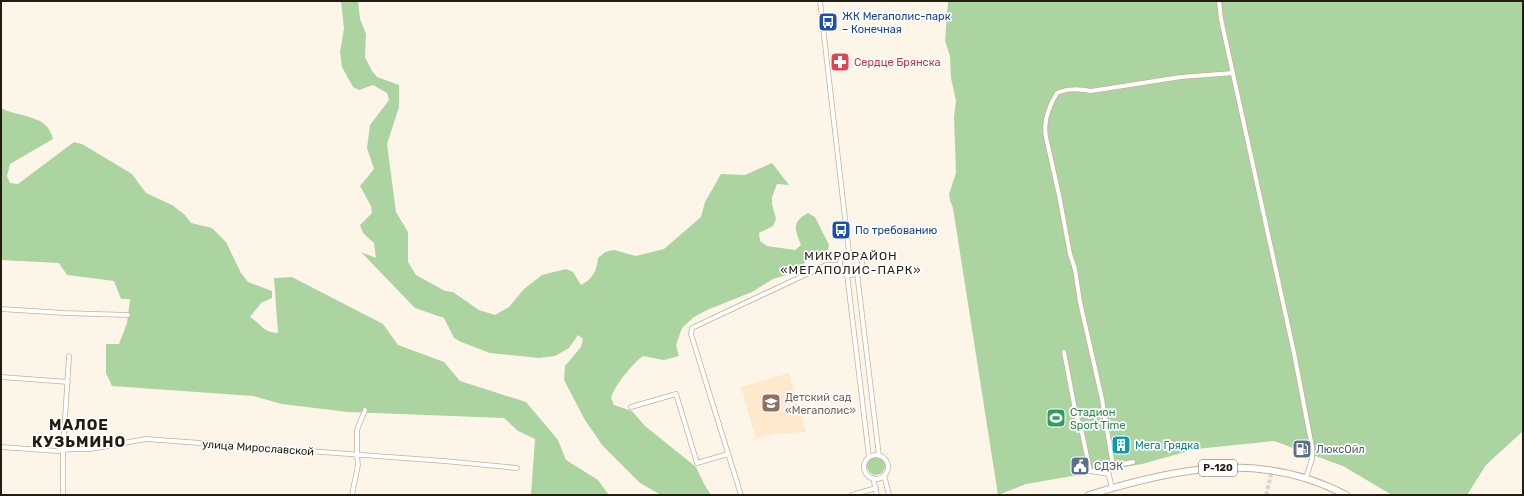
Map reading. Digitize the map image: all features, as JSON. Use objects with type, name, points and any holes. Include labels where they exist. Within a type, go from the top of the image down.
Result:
[{"type":"main road","name":"Р-120","points":[[1089,495],[1112,488],[1185,471],[1220,468],[1263,470],[1306,478],[1346,495]]},
{"type":"street","points":[[820,1],[849,253]]},
{"type":"street","points":[[1219,1],[1221,19],[1294,353],[1312,447],[1312,459],[1306,478]]},
{"type":"street","points":[[1113,466],[1102,399],[1080,302],[1075,269],[1070,254],[1044,128],[1052,101],[1057,93],[1065,90],[1077,89],[1091,91],[1181,77],[1233,73]]},
{"type":"street","points":[[857,273],[847,274],[842,271],[840,265],[842,257],[849,253],[855,254],[861,260],[862,266],[857,273],[880,456]]},
{"type":"street","points":[[741,495],[692,334],[692,328],[826,265],[840,265]]},
{"type":"street","points":[[847,274],[869,457]]},
{"type":"street","points":[[1,309],[128,315]]},
{"type":"street","points":[[1064,352],[1076,415],[1083,435],[1090,471],[1109,474]]},
{"type":"street","points":[[63,495],[63,450],[69,356]]},
{"type":"street","points":[[1,376],[68,382]]},
{"type":"street","points":[[632,407],[676,394],[697,463],[728,454]]},
{"type":"street","points":[[352,495],[358,465],[356,455],[357,430],[365,410]]},
{"type":"street","name":"улица Мирославской","points":[[1,447],[42,450],[91,449],[146,440],[516,468]]},
{"type":"street","points":[[872,455],[880,456],[886,460],[887,468],[884,475],[879,478],[873,478],[866,473],[864,464],[872,455]]},
{"type":"street","points":[[1112,488],[1107,467],[1133,462]]},
{"type":"street","points":[[884,475],[889,495]]},
{"type":"street","points":[[873,478],[878,495]]},
{"type":"street","points":[[852,495],[876,488]]},
{"type":"shaded area","name":"Детский сад «Мегаполис»","points":[[789,373],[806,432],[778,433],[756,439],[741,387]]},
{"type":"green space","points":[[341,1],[358,1],[360,19],[366,34],[365,57],[372,71],[377,77],[399,85],[399,107],[387,144],[396,212],[408,232],[408,262],[416,275],[445,291],[453,292],[479,310],[495,315],[509,307],[524,289],[542,275],[566,269],[573,272],[581,285],[589,280],[597,266],[598,258],[605,252],[614,250],[636,256],[664,249],[701,217],[705,202],[721,174],[745,175],[772,163],[789,185],[777,184],[772,197],[772,204],[776,219],[773,226],[759,233],[760,241],[767,246],[795,250],[801,245],[796,231],[797,223],[808,213],[815,217],[829,245],[827,252],[805,262],[799,271],[773,279],[752,292],[707,310],[694,317],[682,328],[676,345],[679,356],[664,360],[643,356],[624,375],[611,398],[614,405],[632,411],[645,426],[696,467],[711,495],[661,495],[640,483],[602,445],[585,420],[564,380],[565,366],[581,347],[583,339],[578,335],[569,348],[555,356],[539,358],[490,353],[461,342],[454,338],[444,318],[415,308],[361,252],[376,258],[374,243],[363,233],[360,225],[372,213],[371,206],[360,186],[374,169],[367,148],[370,125],[389,100],[387,93],[373,85],[359,90],[353,87],[342,67],[340,52],[344,29]]},
{"type":"green space","points":[[948,1],[1523,1],[1523,431],[1486,465],[1467,495],[1392,495],[1343,466],[1274,441],[1196,449],[1142,464],[1026,484],[998,495],[953,208],[949,194],[956,173],[954,117],[956,101],[951,78],[950,56],[945,41]]},
{"type":"green space","points":[[1,108],[39,121],[50,131],[53,139],[10,164],[7,176],[10,183],[18,184],[74,142],[82,144],[132,174],[146,193],[172,205],[185,215],[191,223],[212,228],[226,242],[241,273],[248,282],[272,291],[272,298],[261,303],[250,317],[265,329],[278,333],[274,278],[292,277],[383,324],[398,345],[444,362],[460,381],[526,402],[558,440],[566,460],[598,480],[609,495],[531,495],[535,439],[518,431],[504,418],[348,412],[282,404],[253,396],[112,386],[106,373],[106,344],[119,344],[127,323],[130,299],[121,299],[114,281],[67,275],[59,263],[1,260]]},
{"type":"green space","points":[[876,457],[882,460],[885,466],[882,472],[876,475],[870,472],[867,466],[870,460]]},
{"type":"tunnel","points":[[1266,495],[1272,471]]},
{"type":"place","name":"ЖК Мегаполис-парк – Конечная","points":[[828,22]]},
{"type":"place","name":"Сердце Брянска","points":[[840,62]]},
{"type":"place","name":"По требованию","points":[[841,230]]},
{"type":"place","name":"Детский сад «Мегаполис»","points":[[771,403]]},
{"type":"place","name":"Стадион Sport Time","points":[[1056,418]]},
{"type":"place","name":"Мега Грядка","points":[[1121,445]]},
{"type":"place","name":"ЛюксОйл","points":[[1302,449]]},
{"type":"place","name":"СДЭК","points":[[1080,466]]},
{"type":"district","name":"МИКРОРАЙОН «МЕГАПОЛИС-ПАРК»","points":[[851,263]]},
{"type":"district","name":"МАЛОЕ КУЗЬМИНО","points":[[79,434]]}]
